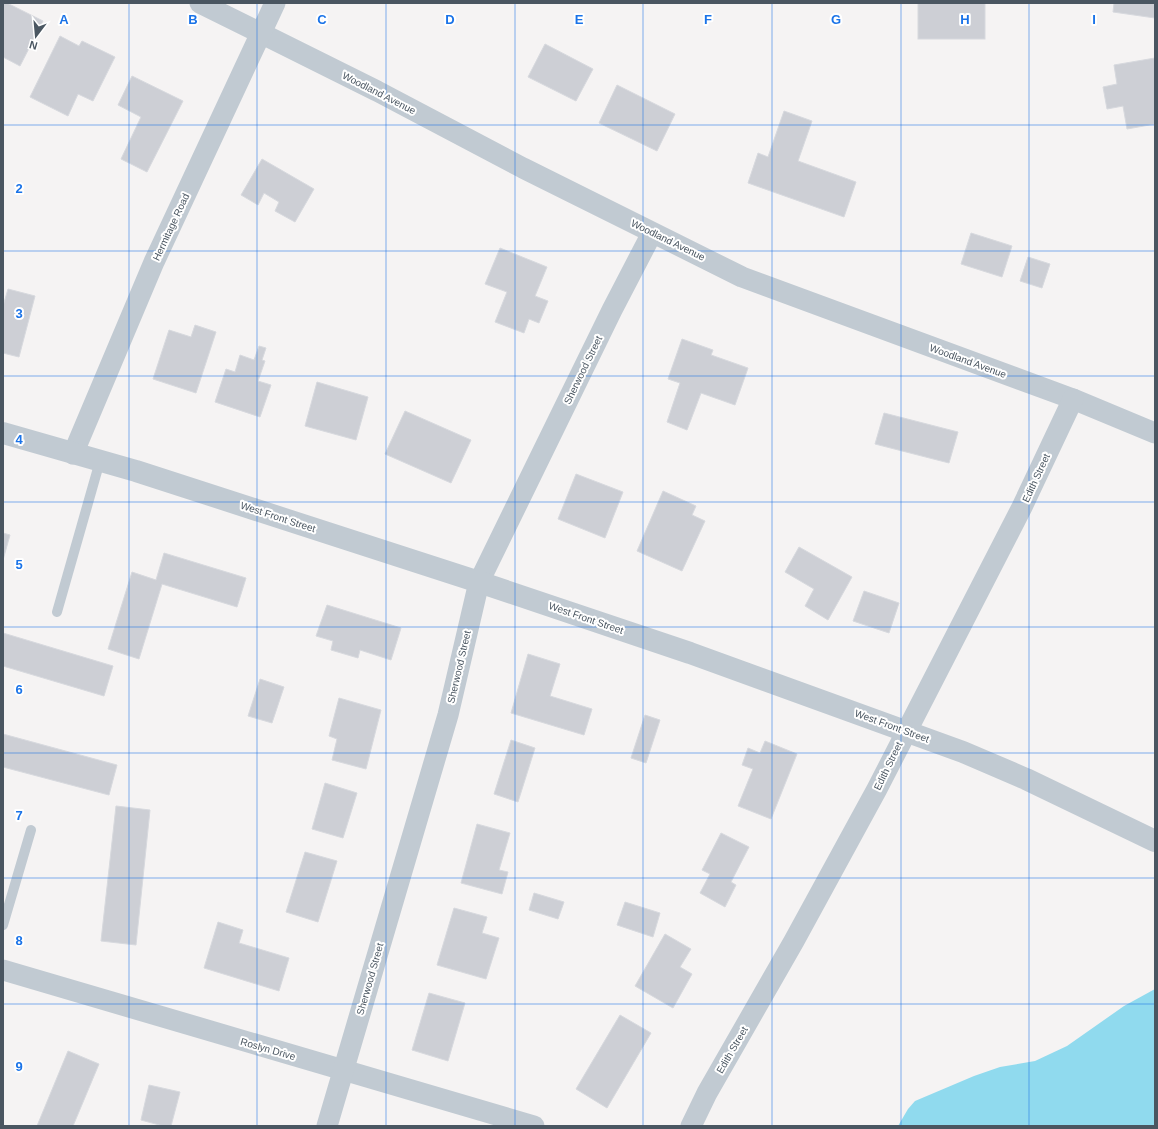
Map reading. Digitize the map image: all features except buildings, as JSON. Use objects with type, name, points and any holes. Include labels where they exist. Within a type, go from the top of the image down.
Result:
[{"type":"street","name":"Woodland Avenue","points":[[200,3],[261,32],[652,233],[749,280],[1073,399],[1155,433]]},
{"type":"street","name":"Hermitage Road","points":[[73,454],[154,262],[275,3]]},
{"type":"street","name":"Sherwood Street","points":[[327,1126],[448,715],[479,582],[612,310],[652,233]]},
{"type":"street","name":"Edith Street","points":[[691,1126],[707,1093],[794,941],[858,823],[905,730],[1022,508],[1073,399]]},
{"type":"street","name":"West Front Street","points":[[3,432],[73,454],[136,471],[479,582],[690,653],[905,730],[1026,779],[1155,841]]},
{"type":"street","name":"Roslyn Drive","points":[[3,970],[534,1126]]},
{"type":"lane","points":[[57,612],[100,461]]},
{"type":"lane","points":[[3,925],[31,830]]},
{"type":"water","points":[[1155,989],[1155,1126],[898,1126],[908,1109],[915,1101],[974,1076],[1000,1067],[1035,1061],[1067,1046],[1124,1006]]}]
